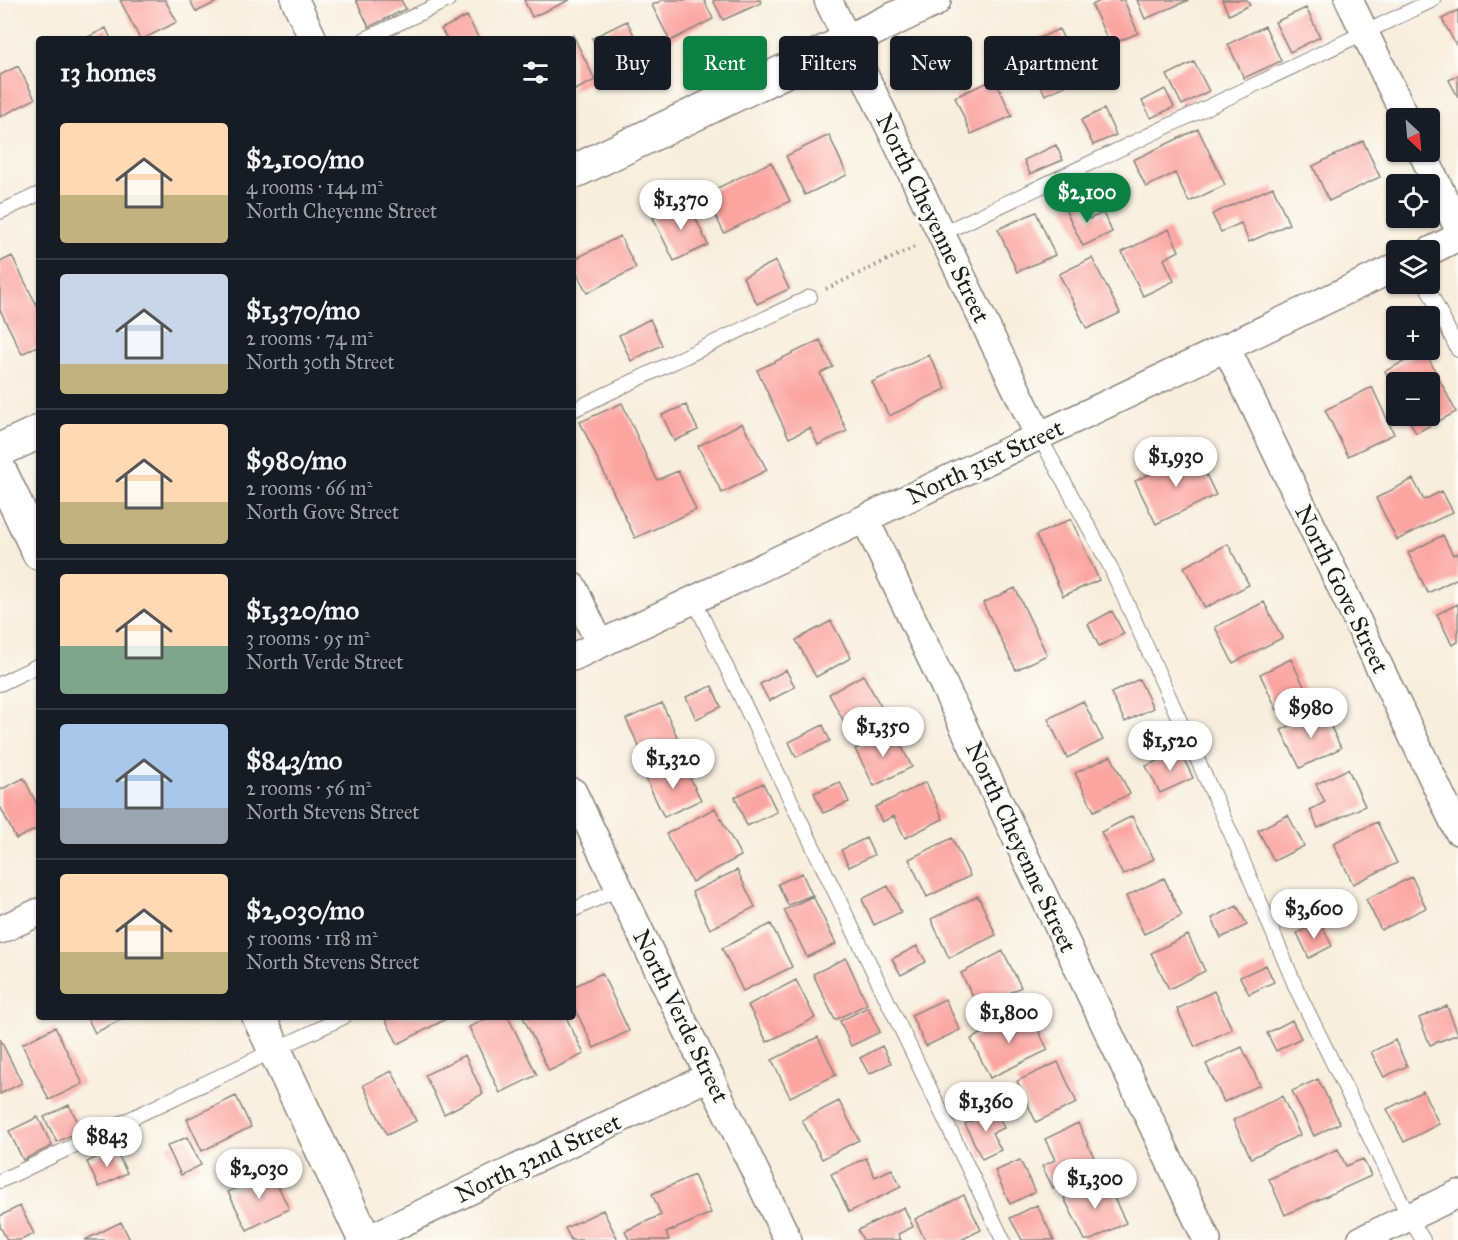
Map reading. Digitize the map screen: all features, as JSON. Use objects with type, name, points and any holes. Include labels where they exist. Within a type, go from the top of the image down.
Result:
[{"type":"main road","points":[[858,36],[934,0]]},
{"type":"main road","points":[[576,171],[779,74]]},
{"type":"main road","points":[[0,450],[36,433]]},
{"type":"main road","points":[[0,471],[36,547]]},
{"type":"main road","points":[[260,1020],[366,1240]]},
{"type":"street","points":[[295,0],[313,36]]},
{"type":"street","name":"North Cheyenne Street","points":[[828,0],[846,36]]},
{"type":"street","points":[[1349,0],[1401,108]]},
{"type":"street","name":"North Cheyenne Street","points":[[872,90],[1039,436]]},
{"type":"street","points":[[1427,162],[1458,228]]},
{"type":"street","points":[[1440,246],[1458,237]]},
{"type":"street","name":"North 31st Street","points":[[576,656],[1386,272]]},
{"type":"street","name":"North Gove Street","points":[[1226,348],[1458,831]]},
{"type":"street","name":"North Cheyenne Street","points":[[865,519],[1207,1240]]},
{"type":"street","points":[[576,593],[600,644]]},
{"type":"street","name":"North Verde Street","points":[[576,798],[788,1240]]},
{"type":"street","points":[[0,930],[36,913]]},
{"type":"street","name":"North 32nd Street","points":[[366,1240],[710,1076]]},
{"type":"street","points":[[1360,1240],[1458,1194]]},
{"type":"lane","points":[[371,36],[448,0]]},
{"type":"lane","points":[[941,234],[1433,0]]},
{"type":"lane","points":[[0,212],[36,195]]},
{"type":"lane","points":[[1431,294],[1458,350]]},
{"type":"lane","points":[[576,409],[810,297]]},
{"type":"lane","points":[[1039,436],[1110,566],[1237,847],[1297,990],[1409,1217],[1423,1240]]},
{"type":"lane","points":[[694,600],[1003,1240]]},
{"type":"lane","points":[[0,684],[36,666]]},
{"type":"lane","points":[[576,909],[620,888]]},
{"type":"lane","points":[[0,1181],[338,1020]]},
{"type":"path","points":[[810,297],[941,234]]},
{"type":"building","points":[[120,0],[165,0],[177,22],[149,36],[138,36]]},
{"type":"building","points":[[190,0],[221,0],[196,12]]},
{"type":"building","points":[[356,0],[401,0],[406,9],[369,27]]},
{"type":"building","points":[[524,0],[570,0],[532,17]]},
{"type":"building","points":[[663,0],[704,0],[713,19],[671,40],[671,36],[668,36],[652,5]]},
{"type":"building","points":[[713,0],[760,0],[761,3],[723,20]]},
{"type":"building","points":[[1102,0],[1124,0],[1138,33],[1120,41],[1120,36],[1106,36],[1092,5]]},
{"type":"building","points":[[1137,0],[1189,0],[1145,19]]},
{"type":"building","points":[[1222,0],[1247,0],[1250,5],[1229,15]]},
{"type":"building","points":[[1306,8],[1320,37],[1290,52],[1275,22]]},
{"type":"building","points":[[1458,10],[1458,43],[1456,45],[1442,19]]},
{"type":"building","points":[[467,16],[477,36],[445,36],[441,29]]},
{"type":"building","points":[[627,21],[634,36],[596,36]]},
{"type":"building","points":[[1265,26],[1281,61],[1244,78],[1228,44]]},
{"type":"building","points":[[106,28],[110,36],[90,36]]},
{"type":"building","points":[[1059,29],[1062,36],[1044,36]]},
{"type":"building","points":[[576,41],[594,80],[576,90]]},
{"type":"building","points":[[1194,62],[1209,91],[1182,105],[1167,75]]},
{"type":"building","points":[[18,66],[35,99],[0,117],[0,75]]},
{"type":"building","points":[[1458,75],[1458,97],[1449,80]]},
{"type":"building","points":[[984,84],[984,90],[1000,90],[1012,116],[971,134],[955,97]]},
{"type":"building","points":[[1165,89],[1174,107],[1151,118],[1142,101]]},
{"type":"building","points":[[1043,90],[1056,90],[1045,95]]},
{"type":"building","points":[[1104,109],[1116,135],[1093,145],[1081,120]]},
{"type":"building","points":[[1198,129],[1225,185],[1189,202],[1175,173],[1146,187],[1133,160]]},
{"type":"building","points":[[829,135],[847,175],[805,195],[786,156]]},
{"type":"building","points":[[1363,141],[1380,177],[1329,201],[1313,166]]},
{"type":"building","points":[[1056,145],[1063,160],[1030,174],[1024,160]]},
{"type":"building","points":[[771,162],[790,201],[724,233],[705,194]]},
{"type":"building","points":[[1273,187],[1289,224],[1249,242],[1241,223],[1221,232],[1212,214]]},
{"type":"building","points":[[1080,200],[1089,219],[1103,213],[1112,232],[1083,246],[1064,207]]},
{"type":"building","points":[[688,202],[708,245],[674,261],[653,218]]},
{"type":"building","points":[[1036,212],[1055,255],[1017,272],[998,229]]},
{"type":"building","points":[[1169,229],[1179,251],[1164,259],[1174,281],[1143,296],[1122,252]]},
{"type":"building","points":[[620,236],[636,268],[587,293],[576,271],[576,258]]},
{"type":"building","points":[[12,256],[36,304],[36,347],[22,354],[0,310],[0,262]]},
{"type":"building","points":[[1092,258],[1120,313],[1087,329],[1059,274]]},
{"type":"building","points":[[776,261],[789,289],[757,304],[743,277]]},
{"type":"building","points":[[650,319],[662,345],[631,361],[619,335]]},
{"type":"building","points":[[820,340],[833,367],[820,373],[847,431],[818,445],[810,428],[789,438],[757,370]]},
{"type":"building","points":[[929,355],[946,389],[889,416],[872,382]]},
{"type":"building","points":[[1407,360],[1430,360],[1436,372],[1386,373],[1385,371]]},
{"type":"building","points":[[1440,381],[1456,412],[1440,420]]},
{"type":"building","points":[[1372,387],[1386,417],[1386,426],[1390,426],[1394,434],[1348,456],[1325,410]]},
{"type":"building","points":[[622,403],[657,480],[678,471],[696,510],[635,538],[580,422]]},
{"type":"building","points":[[686,405],[698,430],[674,441],[662,415]]},
{"type":"building","points":[[742,423],[767,470],[722,493],[698,446]]},
{"type":"building","points":[[1412,426],[1429,426],[1416,433]]},
{"type":"building","points":[[1195,452],[1216,495],[1156,524],[1135,481]]},
{"type":"building","points":[[1413,479],[1424,500],[1442,491],[1453,512],[1397,540],[1376,498]]},
{"type":"building","points":[[1071,519],[1099,580],[1063,596],[1036,535]]},
{"type":"building","points":[[1443,535],[1453,555],[1458,553],[1458,578],[1428,593],[1408,553]]},
{"type":"building","points":[[1228,544],[1249,585],[1205,608],[1184,567]]},
{"type":"building","points":[[1015,588],[1047,655],[1016,670],[983,603]]},
{"type":"building","points":[[1264,602],[1282,638],[1233,663],[1215,627]]},
{"type":"building","points":[[1458,604],[1458,642],[1452,645],[1437,614]]},
{"type":"building","points":[[1112,611],[1124,634],[1099,646],[1088,624]]},
{"type":"building","points":[[831,621],[851,658],[816,677],[796,640]]},
{"type":"building","points":[[1291,659],[1308,695],[1277,710],[1260,674]]},
{"type":"building","points":[[786,670],[795,687],[769,701],[760,684]]},
{"type":"building","points":[[863,675],[883,710],[848,729],[829,694]]},
{"type":"building","points":[[1139,679],[1153,708],[1125,722],[1111,693]]},
{"type":"building","points":[[712,686],[721,707],[696,719],[686,697]]},
{"type":"building","points":[[1083,701],[1103,740],[1067,758],[1048,719]]},
{"type":"building","points":[[662,703],[679,741],[644,757],[626,719]]},
{"type":"building","points":[[1323,710],[1341,748],[1300,768],[1281,730]]},
{"type":"building","points":[[823,725],[830,741],[796,757],[789,742]]},
{"type":"building","points":[[893,730],[912,767],[874,786],[855,749]]},
{"type":"building","points":[[1180,751],[1193,778],[1160,793],[1146,766]]},
{"type":"building","points":[[1111,756],[1130,794],[1094,811],[1075,773]]},
{"type":"building","points":[[682,762],[701,800],[664,817],[646,779]]},
{"type":"building","points":[[1348,769],[1365,806],[1318,828],[1310,810],[1325,802],[1316,784]]},
{"type":"building","points":[[24,778],[36,803],[36,829],[16,839],[0,806],[0,790]]},
{"type":"building","points":[[840,782],[849,802],[823,813],[814,793]]},
{"type":"building","points":[[926,782],[943,819],[905,838],[894,816],[882,822],[875,807]]},
{"type":"building","points":[[763,783],[777,812],[747,826],[735,797]]},
{"type":"building","points":[[715,808],[741,856],[692,882],[666,834]]},
{"type":"building","points":[[1288,815],[1304,846],[1274,861],[1258,830]]},
{"type":"building","points":[[1132,816],[1154,859],[1123,875],[1101,832]]},
{"type":"building","points":[[1377,822],[1397,863],[1353,884],[1333,843]]},
{"type":"building","points":[[866,838],[874,855],[849,867],[841,850]]},
{"type":"building","points":[[952,838],[970,876],[927,897],[909,859]]},
{"type":"building","points":[[737,870],[755,907],[710,929],[692,892]]},
{"type":"building","points":[[802,873],[812,895],[788,905],[778,884]]},
{"type":"building","points":[[1412,877],[1426,908],[1381,930],[1366,899]]},
{"type":"building","points":[[1164,878],[1182,916],[1144,934],[1126,896]]},
{"type":"building","points":[[888,886],[901,912],[874,925],[862,899]]},
{"type":"building","points":[[813,896],[836,944],[807,957],[784,910]]},
{"type":"building","points":[[978,896],[996,935],[949,958],[931,919]]},
{"type":"building","points":[[1237,906],[1247,925],[1221,938],[1212,918]]},
{"type":"building","points":[[1320,922],[1332,946],[1309,958],[1297,933]]},
{"type":"building","points":[[771,924],[792,967],[743,991],[722,948]]},
{"type":"building","points":[[1188,935],[1205,971],[1169,989],[1151,953]]},
{"type":"building","points":[[917,946],[926,962],[901,975],[892,959]]},
{"type":"building","points":[[1003,951],[1021,987],[979,1009],[961,973]]},
{"type":"building","points":[[846,958],[867,1004],[835,1020],[813,974]]},
{"type":"building","points":[[1266,965],[1274,982],[1249,994],[1240,977]]},
{"type":"building","points":[[602,973],[629,1031],[594,1048],[576,1011],[576,986]]},
{"type":"building","points":[[796,980],[815,1018],[767,1042],[748,1005]]},
{"type":"building","points":[[1214,991],[1232,1029],[1195,1047],[1177,1009]]},
{"type":"building","points":[[945,999],[960,1030],[926,1046],[911,1015]]},
{"type":"building","points":[[1447,1006],[1458,1034],[1430,1045],[1419,1018]]},
{"type":"building","points":[[868,1007],[880,1032],[851,1046],[840,1021]]},
{"type":"building","points":[[1028,1010],[1048,1050],[990,1078],[971,1039]]},
{"type":"building","points":[[88,1020],[120,1020],[95,1033]]},
{"type":"building","points":[[386,1020],[444,1020],[398,1044]]},
{"type":"building","points":[[484,1020],[510,1020],[537,1075],[500,1093],[469,1027]]},
{"type":"building","points":[[524,1020],[567,1020],[584,1054],[549,1071]]},
{"type":"building","points":[[1292,1020],[1301,1038],[1276,1051],[1267,1033]]},
{"type":"building","points":[[55,1027],[83,1084],[49,1100],[22,1044]]},
{"type":"building","points":[[818,1037],[836,1075],[790,1097],[772,1060]]},
{"type":"building","points":[[0,1039],[22,1083],[0,1094]]},
{"type":"building","points":[[1395,1040],[1407,1066],[1384,1077],[1371,1052]]},
{"type":"building","points":[[882,1046],[891,1063],[869,1074],[860,1058]]},
{"type":"building","points":[[1242,1047],[1260,1085],[1224,1102],[1206,1064]]},
{"type":"building","points":[[465,1055],[483,1094],[444,1114],[425,1075]]},
{"type":"building","points":[[1058,1062],[1077,1103],[1036,1122],[1017,1081]]},
{"type":"building","points":[[392,1071],[416,1121],[387,1135],[363,1085]]},
{"type":"building","points":[[1318,1079],[1340,1123],[1314,1136],[1292,1091]]},
{"type":"building","points":[[1423,1091],[1439,1124],[1404,1142],[1387,1109]]},
{"type":"building","points":[[236,1096],[251,1127],[202,1151],[187,1119]]},
{"type":"building","points":[[1282,1096],[1300,1135],[1251,1158],[1233,1120]]},
{"type":"building","points":[[839,1101],[859,1140],[822,1159],[802,1120]]},
{"type":"building","points":[[69,1105],[82,1130],[57,1142],[44,1117]]},
{"type":"building","points":[[996,1110],[1004,1128],[992,1133],[1001,1150],[982,1159],[965,1124]]},
{"type":"building","points":[[38,1117],[52,1146],[23,1160],[9,1131]]},
{"type":"building","points":[[1078,1123],[1098,1166],[1053,1188],[1042,1166],[1055,1160],[1045,1139]]},
{"type":"building","points":[[187,1137],[201,1165],[181,1175],[167,1146]]},
{"type":"building","points":[[115,1148],[127,1173],[99,1187],[87,1162]]},
{"type":"building","points":[[1338,1149],[1346,1166],[1363,1159],[1371,1176],[1285,1215],[1269,1179]]},
{"type":"building","points":[[866,1158],[875,1177],[892,1169],[901,1187],[849,1212],[831,1174]]},
{"type":"building","points":[[1020,1160],[1035,1192],[1010,1204],[995,1171]]},
{"type":"building","points":[[271,1171],[289,1209],[247,1230],[228,1192]]},
{"type":"building","points":[[694,1175],[711,1213],[666,1233],[669,1240],[629,1240],[625,1231],[661,1215],[652,1194]]},
{"type":"building","points":[[1105,1179],[1126,1223],[1091,1240],[1085,1240],[1064,1198]]},
{"type":"building","points":[[964,1195],[981,1230],[961,1240],[925,1240],[915,1219]]},
{"type":"building","points":[[1037,1205],[1054,1240],[1022,1240],[1010,1218]]},
{"type":"building","points":[[20,1206],[34,1234],[21,1240],[7,1240],[0,1226],[0,1216]]},
{"type":"building","points":[[904,1207],[913,1227],[898,1234],[901,1240],[863,1240],[858,1230]]},
{"type":"building","points":[[603,1210],[618,1240],[571,1240],[565,1228]]},
{"type":"building","points":[[121,1222],[130,1240],[85,1240]]}]
